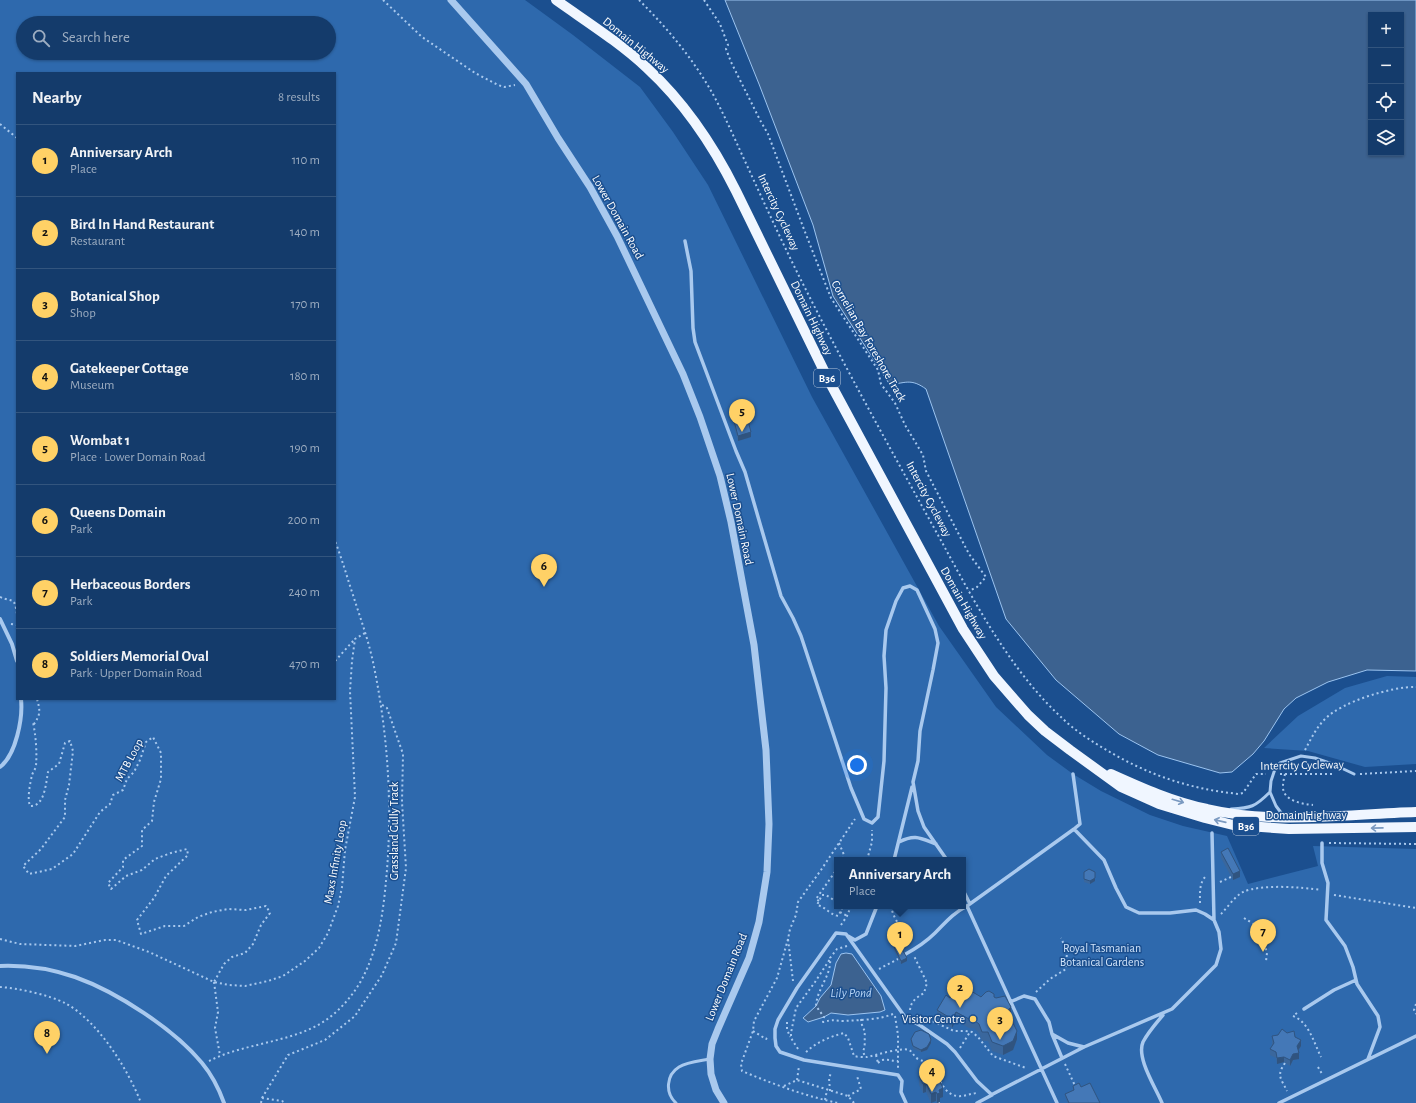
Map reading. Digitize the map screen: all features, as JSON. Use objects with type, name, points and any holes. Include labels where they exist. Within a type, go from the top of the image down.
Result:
[{"type":"main road","name":"Domain Highway","points":[[556,0],[620,46],[647,68],[687,112],[721,160],[828,379],[962,629],[994,676],[1028,715],[1045,731],[1121,787],[1160,804],[1205,818],[1233,825],[1289,830],[1416,827]]},
{"type":"main road","name":"Domain Highway","points":[[1090,765],[1162,796],[1207,809],[1250,816],[1289,818],[1416,812]]},
{"type":"street","name":"Lower Domain Road","points":[[451,0],[526,84],[558,138],[590,187],[617,236],[683,374],[720,476],[731,522],[754,645],[766,750],[769,824],[767,872],[759,922],[749,958],[712,1044],[710,1059],[711,1074],[722,1103]]},
{"type":"street","points":[[685,241],[691,271],[693,328],[696,342],[736,452],[745,472],[781,596],[801,636],[851,788],[864,819],[872,823],[878,817],[884,761],[886,688],[884,656],[886,630],[896,601],[903,588],[910,586],[918,590],[935,629],[938,643],[920,731],[918,761],[895,857]]},
{"type":"street","points":[[0,619],[12,644],[16,657]]},
{"type":"street","points":[[0,767],[5,763],[12,749],[19,728],[21,700]]},
{"type":"street","points":[[968,905],[1080,824],[1072,774]]},
{"type":"street","points":[[913,782],[918,811],[924,827],[945,857]]},
{"type":"street","points":[[1074,829],[1104,860],[1126,907],[1138,912],[1170,913],[1196,910],[1214,920]]},
{"type":"street","points":[[976,1103],[1084,1047],[1164,1014],[1172,1009],[1216,965],[1220,949],[1219,932],[1214,920],[1212,832]]},
{"type":"street","points":[[899,842],[909,837],[921,838],[936,844]]},
{"type":"street","points":[[1322,843],[1322,863],[1328,883],[1326,920],[1345,946],[1354,967],[1356,980],[1378,1016],[1380,1027],[1368,1059]]},
{"type":"street","points":[[966,899],[1010,1002],[1057,1103]]},
{"type":"street","points":[[876,909],[866,934],[855,940],[846,934],[836,933],[797,988],[778,1020],[775,1029],[776,1046],[780,1052],[801,1057],[831,1064],[898,1075],[902,1081],[901,1092],[906,1103]]},
{"type":"street","points":[[904,955],[912,951],[934,934],[955,913],[962,909]]},
{"type":"street","points":[[846,934],[905,1018],[921,1026],[947,1044],[956,1052],[977,1081],[992,1095]]},
{"type":"street","points":[[0,966],[49,970],[75,977],[102,989],[151,1018],[181,1042],[203,1064],[218,1088],[224,1103]]},
{"type":"street","points":[[1304,1009],[1334,990],[1356,980]]},
{"type":"street","points":[[1010,1002],[1024,996],[1035,999],[1049,1022],[1052,1034],[1062,1058]]},
{"type":"street","points":[[1162,1103],[1143,1062],[1142,1053],[1143,1043],[1164,1014]]},
{"type":"street","points":[[1052,1034],[1068,1043],[1084,1047]]},
{"type":"street","points":[[1280,1103],[1416,1036]]},
{"type":"lane","points":[[1289,818],[1282,815],[1270,792],[1273,774],[1280,763],[1301,756],[1315,758],[1354,774]]},
{"type":"lane","points":[[1207,809],[1246,808],[1258,804],[1270,792]]},
{"type":"lane","points":[[676,1103],[671,1098],[668,1086],[671,1076],[679,1067],[710,1059]]},
{"type":"path","points":[[383,0],[422,37],[475,73],[504,87],[526,84]]},
{"type":"path","name":"Intercity Cycleway","points":[[639,0],[668,31],[692,62],[716,99],[800,278],[858,388],[969,591],[1010,658],[1046,703],[1062,719],[1081,734],[1119,758],[1142,770],[1196,788],[1227,793],[1243,793],[1256,774],[1354,774],[1416,771]]},
{"type":"path","name":"Cornelian Bay Foreshore Track","points":[[704,0],[720,24],[728,45],[726,49],[731,62],[768,134],[831,298],[878,370],[881,384],[896,403],[905,425],[923,455],[926,471],[969,554],[986,577],[977,587],[969,591]]},
{"type":"path","points":[[0,124],[16,137]]},
{"type":"path","points":[[203,1064],[220,1055],[246,1047],[273,1042],[297,1034],[316,1026],[334,1014],[350,999],[363,978],[373,953],[379,931],[384,902],[387,864],[388,787],[381,704],[365,633],[336,544]]},
{"type":"path","points":[[0,597],[14,601],[16,605]]},
{"type":"path","points":[[336,660],[355,639],[365,633]]},
{"type":"path","name":"Maxs Infinity Loop","points":[[0,939],[20,944],[75,946],[105,940],[116,940],[149,952],[214,982],[229,985],[245,986],[268,982],[296,969],[319,948],[332,923],[338,906],[342,887],[345,850],[355,797],[350,691],[355,639]]},
{"type":"path","points":[[1301,756],[1314,734],[1326,718],[1343,705],[1406,686],[1416,687]]},
{"type":"path","name":"MTB Loop","points":[[37,700],[40,714],[34,724],[33,722],[36,736],[36,768],[32,775],[28,802],[30,806],[36,805],[43,797],[48,772],[59,764],[66,743],[70,741],[73,750],[69,785],[65,800],[66,817],[41,849],[23,866],[29,874],[52,869],[73,854],[100,812],[110,804],[113,795],[123,790],[127,779],[134,772],[140,760],[146,742],[153,737],[160,753],[161,779],[154,802],[152,821],[142,830],[142,846],[123,860],[123,867],[108,883],[111,889],[126,876],[142,870],[156,859],[187,849],[188,855],[166,876],[154,898],[137,920],[141,934],[165,926],[184,926],[198,917],[212,912],[228,909],[246,910],[266,906],[270,913],[260,925],[253,944],[245,953],[232,957],[224,964],[214,982]]},
{"type":"path","name":"Grassland Gully Track","points":[[261,1103],[262,1098],[288,1055],[325,1040],[355,1016],[382,975],[396,943],[406,868],[402,802],[403,754],[387,708],[381,704]]},
{"type":"path","points":[[797,988],[792,979],[788,938],[796,914],[798,902],[840,843],[861,809]]},
{"type":"path","points":[[868,857],[872,842],[872,823]]},
{"type":"path","points":[[840,843],[844,857]]},
{"type":"path","points":[[1322,843],[1416,844]]},
{"type":"path","points":[[819,900],[816,899],[834,873]]},
{"type":"path","points":[[1200,912],[1200,888],[1203,878],[1209,874],[1213,874]]},
{"type":"path","points":[[1216,926],[1221,915],[1235,899],[1247,891],[1258,888],[1314,888],[1328,892],[1416,908]]},
{"type":"path","points":[[834,900],[826,895],[822,895],[817,905],[824,907],[832,915],[838,916],[842,909]]},
{"type":"path","points":[[836,933],[850,909]]},
{"type":"path","points":[[892,909],[927,983],[924,993],[915,998],[910,1005],[909,1020]]},
{"type":"path","points":[[840,912],[847,916]]},
{"type":"path","points":[[1244,918],[1260,928],[1267,953],[1266,961]]},
{"type":"path","points":[[1030,998],[1050,979],[1066,969],[1067,951],[1060,938]]},
{"type":"path","points":[[801,1057],[791,1038],[796,1008],[837,949],[853,945]]},
{"type":"path","points":[[830,958],[831,964],[824,983],[818,993],[816,1006],[824,1018],[823,1022],[832,1020],[842,1021],[884,1017],[894,1013],[898,1035],[898,1075]]},
{"type":"path","points":[[873,973],[898,958]]},
{"type":"path","points":[[214,982],[218,1012],[215,1028],[220,1055]]},
{"type":"path","points":[[0,987],[11,987],[51,998],[65,1004],[86,1019],[111,1048],[124,1066],[141,1103]]},
{"type":"path","points":[[1416,1004],[1414,1010],[1416,1014]]},
{"type":"path","points":[[1293,1016],[1305,1024],[1321,1057]]},
{"type":"path","points":[[861,1019],[865,1032],[864,1048],[862,1051],[865,1057]]},
{"type":"path","points":[[921,1026],[928,1020],[954,1031],[965,1030],[971,1032],[978,1037],[993,1056],[1036,1072]]},
{"type":"path","points":[[965,1042],[974,1028]]},
{"type":"path","points":[[753,1030],[766,1039],[775,1038]]},
{"type":"path","points":[[797,1080],[801,1057],[820,1041],[844,1033],[848,1038],[854,1056],[865,1057],[907,1049],[912,1051],[917,1059],[925,1061],[929,1064],[944,1088],[950,1093],[956,1096],[975,1093],[992,1095]]},
{"type":"path","points":[[1062,1058],[1076,1088]]},
{"type":"path","points":[[878,1064],[882,1060],[887,1059],[890,1061],[898,1061]]},
{"type":"path","points":[[1285,1063],[1279,1074],[1290,1098]]},
{"type":"path","points":[[830,1091],[829,1078],[833,1070],[831,1064]]},
{"type":"path","points":[[848,1096],[861,1089],[856,1078],[858,1068]]},
{"type":"path","points":[[783,1086],[797,1080],[848,1096],[854,1103]]},
{"type":"path","points":[[825,1100],[827,1090]]},
{"type":"path","points":[[262,1098],[282,1101],[285,1103]]},
{"type":"green space","name":"Royal Tasmanian Botanical Gardens","points":[[0,0],[525,0],[640,87],[673,132],[708,185],[812,397],[939,626],[996,707],[1047,755],[1073,774],[1101,791],[1150,815],[1183,826],[1227,836],[1248,884],[1318,866],[1313,846],[1416,849],[1416,1103],[0,1103]]},
{"type":"green space","points":[[1387,676],[1416,677],[1416,764],[1365,767],[1308,751],[1264,748],[1298,716],[1345,688]]},
{"type":"water","points":[[725,0],[1416,0],[1416,671],[1367,670],[1328,682],[1296,698],[1284,709],[1264,741],[1253,754],[1232,772],[1220,773],[1158,755],[1119,734],[1056,680],[1006,619],[926,389],[909,382],[890,385],[833,296],[813,225]]},
{"type":"water","name":"Lily Pond","points":[[841,954],[852,954],[881,996],[885,1010],[880,1012],[848,1015],[831,1013],[808,1022],[803,1018],[816,1006],[820,998],[831,985],[836,963]]},
{"type":"building","points":[[747,417],[751,432],[738,436],[734,421]]},
{"type":"building","points":[[1228,848],[1240,871],[1233,874],[1221,852]]},
{"type":"building","points":[[1089,869],[1095,872],[1095,878],[1090,881],[1084,879],[1084,872]]},
{"type":"building","points":[[899,944],[907,958],[901,961],[894,947]]},
{"type":"building","name":"Visitor Centre","points":[[957,976],[964,980],[961,985],[981,997],[989,991],[994,994],[994,997],[996,998],[1005,996],[1011,1007],[1007,1011],[1017,1031],[1013,1041],[1003,1046],[992,1042],[988,1032],[982,1032],[979,1024],[974,1020],[956,1012],[952,1019],[937,1010],[946,995],[950,998],[955,989],[951,986],[950,982],[953,977]]},
{"type":"building","points":[[1282,1029],[1287,1033],[1294,1031],[1295,1037],[1301,1040],[1297,1046],[1299,1053],[1293,1054],[1290,1060],[1284,1057],[1277,1058],[1276,1052],[1270,1049],[1274,1043],[1272,1036],[1278,1035]]},
{"type":"building","points":[[921,1030],[929,1034],[931,1040],[927,1047],[921,1050],[913,1046],[911,1039],[915,1032]]},
{"type":"building","points":[[934,1070],[943,1088],[939,1090],[940,1093],[937,1094],[936,1092],[931,1094],[926,1083],[923,1084],[919,1076]]},
{"type":"building","points":[[1079,1083],[1081,1087],[1090,1083],[1100,1103],[1069,1103],[1065,1094],[1074,1090],[1073,1086]]},
{"type":"place","name":"Wombat 1","points":[[742,432]]},
{"type":"place","name":"Queens Domain","points":[[544,587]]},
{"type":"place","name":"Herbaceous Borders","points":[[1263,952]]},
{"type":"place","name":"Anniversary Arch","points":[[900,955]]},
{"type":"place","name":"Bird In Hand Restaurant","points":[[960,1008]]},
{"type":"place","name":"Visitor Centre","points":[[973,1019]]},
{"type":"place","name":"Botanical Shop","points":[[1000,1040]]},
{"type":"place","name":"Soldiers Memorial Oval","points":[[47,1054]]},
{"type":"place","name":"Gatekeeper Cottage","points":[[932,1092]]}]
